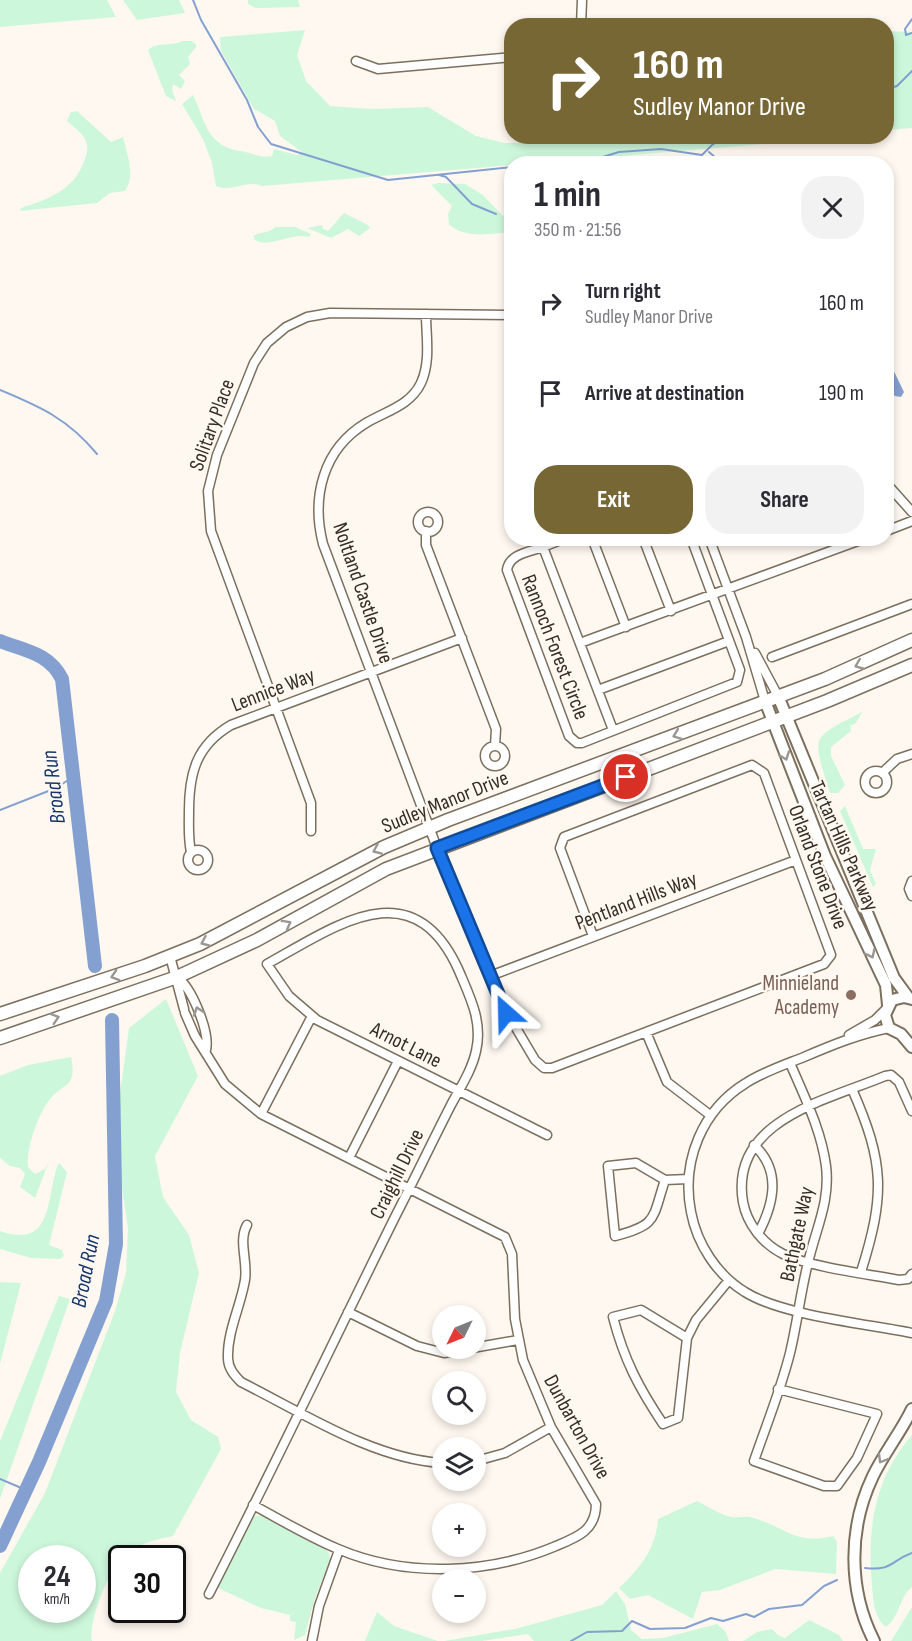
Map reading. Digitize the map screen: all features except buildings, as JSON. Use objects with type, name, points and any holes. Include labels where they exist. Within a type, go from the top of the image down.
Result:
[{"type":"main road","name":"Sudley Manor Drive","points":[[0,1014],[170,956],[231,930],[360,858],[429,828],[778,696],[873,659],[912,640]]},
{"type":"main road","name":"Sudley Manor Drive","points":[[0,1038],[177,977],[257,940],[386,869],[912,665]]},
{"type":"street","points":[[581,18],[582,0]]},
{"type":"street","points":[[356,62],[378,69],[504,58]]},
{"type":"street","name":"Solitary Place","points":[[311,831],[311,803],[211,531],[208,491],[218,455],[254,363],[267,343],[286,327],[307,317],[330,313],[504,315]]},
{"type":"street","name":"Noltland Castle Drive","points":[[426,314],[427,359],[417,389],[401,405],[366,423],[345,440],[325,470],[318,493],[318,518],[323,544],[437,848]]},
{"type":"street","points":[[894,492],[912,512]]},
{"type":"street","points":[[894,528],[912,521]]},
{"type":"street","points":[[426,531],[426,544],[496,729],[495,746]]},
{"type":"street","name":"Rannoch Forest Circle","points":[[536,546],[512,558],[507,570],[569,736],[577,743],[737,682],[740,670],[694,546]]},
{"type":"street","points":[[543,546],[613,730]]},
{"type":"street","points":[[595,546],[626,627]]},
{"type":"street","points":[[646,546],[671,611]]},
{"type":"street","points":[[712,546],[746,637],[765,701]]},
{"type":"street","points":[[580,643],[846,546]]},
{"type":"street","points":[[772,657],[912,604]]},
{"type":"street","points":[[746,637],[778,696]]},
{"type":"street","name":"Lennice Way","points":[[192,852],[189,838],[189,786],[200,753],[221,731],[462,638]]},
{"type":"street","points":[[598,690],[729,641]]},
{"type":"street","name":"Tartan Hills Parkway","points":[[778,696],[894,978],[910,998]]},
{"type":"street","name":"Tartan Hills Parkway","points":[[765,701],[825,856],[886,985],[885,1019],[889,1028]]},
{"type":"street","points":[[882,773],[897,759],[912,754]]},
{"type":"street","name":"Orland Stone Drive","points":[[437,848],[512,1025],[529,1053],[544,1068],[552,1068],[830,959],[831,950],[764,773],[758,767],[748,766],[564,837],[560,848],[593,936]]},
{"type":"street","name":"Pentland Hills Way","points":[[490,976],[796,860]]},
{"type":"street","points":[[912,881],[909,889],[912,896]]},
{"type":"street","name":"Craighill Drive","points":[[209,1594],[476,1054],[479,1028],[476,1014],[450,953],[426,926],[393,913],[360,915],[340,923],[267,964]]},
{"type":"street","name":"Dunbarton Drive","points":[[170,956],[177,977],[178,1005],[181,1014],[190,1023]]},
{"type":"street","name":"Arnot Lane","points":[[267,964],[289,996],[312,1016],[547,1135]]},
{"type":"street","name":"Dunbarton Drive","points":[[177,977],[192,996],[207,1040],[207,1050]]},
{"type":"street","name":"Dunbarton Drive","points":[[179,998],[199,1042],[207,1050],[225,1084],[261,1114],[505,1237],[513,1254],[518,1340],[531,1384],[551,1427],[595,1498],[595,1518],[580,1536],[534,1556],[468,1568],[397,1565],[339,1550],[253,1505]]},
{"type":"street","name":"Tartan Hills Parkway","points":[[887,1007],[896,998],[910,998]]},
{"type":"street","points":[[842,1041],[875,1020],[887,1007]]},
{"type":"street","points":[[261,1114],[312,1016]]},
{"type":"street","points":[[912,1047],[906,1034],[889,1028],[842,1041],[746,1082],[729,1095],[710,1115],[695,1147],[688,1179],[693,1222],[706,1252],[729,1280],[763,1301],[798,1311],[912,1333]]},
{"type":"street","points":[[646,1032],[667,1082],[710,1115]]},
{"type":"street","points":[[349,1158],[398,1061]]},
{"type":"street","name":"Bathgate Way","points":[[778,1389],[877,1414],[857,1458],[837,1486],[824,1486],[754,1461],[789,1355],[808,1262],[823,1216],[827,1183],[820,1137],[790,1063]]},
{"type":"street","points":[[912,1111],[899,1082],[891,1075],[809,1107],[771,1126],[754,1145],[744,1165],[742,1189],[746,1213],[758,1234],[783,1255],[904,1280],[912,1274]]},
{"type":"street","points":[[852,1089],[873,1142],[879,1185],[877,1217],[861,1272]]},
{"type":"street","points":[[754,1145],[768,1161],[773,1190],[769,1211],[758,1234]]},
{"type":"street","points":[[665,1180],[650,1224],[641,1229],[615,1236],[608,1166],[636,1163],[665,1180],[688,1179]]},
{"type":"street","points":[[247,1225],[242,1234],[245,1279],[228,1352],[229,1364],[241,1382],[376,1449],[411,1459],[432,1462]]},
{"type":"street","points":[[687,1338],[641,1310],[613,1317],[621,1349],[634,1380],[663,1424],[678,1418],[687,1338],[696,1320],[729,1280]]},
{"type":"street","points":[[348,1312],[417,1346],[444,1353],[518,1340]]},
{"type":"street","points":[[874,1641],[864,1618],[855,1581],[858,1523],[872,1478],[912,1408]]},
{"type":"street","points":[[486,1458],[505,1453],[551,1427]]},
{"type":"street","points":[[312,1641],[319,1606],[339,1550]]},
{"type":"green space","points":[[0,0],[107,0],[116,17],[0,27]]},
{"type":"green space","points":[[123,0],[179,0],[185,13],[137,20]]},
{"type":"green space","points":[[248,0],[298,0],[300,7],[256,8],[248,4]]},
{"type":"green space","points":[[305,30],[297,55],[306,81],[330,106],[371,109],[428,107],[476,136],[504,144],[764,144],[621,156],[504,156],[504,166],[222,188],[216,186],[212,163],[203,139],[182,104],[193,95],[209,131],[220,144],[263,157],[272,156],[274,149],[297,155],[303,153],[280,136],[275,121],[254,109],[221,51],[220,37]]},
{"type":"green space","points":[[894,31],[912,32],[912,128],[894,129]]},
{"type":"green space","points":[[192,41],[197,46],[188,57],[190,64],[179,75],[185,81],[181,89],[173,84],[172,90],[176,101],[166,96],[148,50],[152,47]]},
{"type":"green space","points":[[77,111],[111,142],[123,137],[130,172],[125,191],[110,193],[97,203],[20,211],[21,208],[58,193],[78,173],[86,155],[87,144],[82,135],[67,121],[71,112]]},
{"type":"green space","points":[[465,184],[483,195],[504,215],[504,233],[470,234],[455,229],[449,224],[448,214],[452,206],[431,185]]},
{"type":"green space","points":[[344,213],[370,228],[359,236],[348,229],[331,238],[307,228],[323,225],[322,228],[328,231]]},
{"type":"green space","points":[[275,227],[295,227],[311,234],[309,237],[295,237],[267,243],[255,240],[253,236],[270,231]]},
{"type":"green space","points":[[862,712],[856,723],[850,726],[851,731],[831,747],[831,756],[845,785],[838,793],[830,793],[820,760],[819,741],[832,728]]},
{"type":"green space","points":[[845,806],[863,849],[876,849],[870,870],[876,884],[873,887],[840,811]]},
{"type":"green space","points":[[166,999],[198,1076],[155,1156],[163,1197],[189,1235],[199,1273],[180,1353],[176,1392],[191,1420],[218,1437],[221,1449],[173,1536],[142,1545],[108,1545],[108,1580],[96,1610],[96,1545],[18,1545],[18,1623],[93,1623],[92,1641],[0,1641],[0,1573],[45,1493],[115,1311],[126,1273],[128,1229],[120,1173],[120,1094],[129,1028]]},
{"type":"green space","points":[[71,1057],[73,1068],[70,1081],[53,1096],[44,1108],[31,1143],[28,1167],[35,1174],[45,1169],[50,1159],[35,1198],[20,1187],[25,1174],[20,1168],[10,1166],[0,1158],[0,1076],[28,1065]]},
{"type":"green space","points":[[59,1163],[67,1172],[49,1245],[62,1250],[64,1256],[60,1259],[31,1258],[0,1249],[0,1231],[18,1235],[31,1233],[40,1226],[46,1215]]},
{"type":"green space","points":[[0,1282],[21,1283],[0,1364]]},
{"type":"green space","points":[[59,1296],[70,1299],[0,1499],[0,1441]]},
{"type":"green space","points":[[912,1435],[912,1587],[904,1596],[891,1623],[886,1627],[879,1619],[873,1596],[872,1524],[881,1487],[889,1469]]},
{"type":"green space","points":[[697,1501],[727,1516],[751,1517],[800,1537],[833,1536],[837,1542],[836,1574],[775,1569],[720,1590],[702,1592],[693,1619],[648,1595],[630,1599],[619,1588],[646,1557],[654,1540],[658,1519]]},
{"type":"green space","points":[[262,1515],[324,1547],[329,1553],[330,1560],[315,1598],[305,1635],[294,1640],[296,1622],[290,1621],[290,1615],[261,1608],[216,1587],[250,1520]]},
{"type":"green space","points":[[616,1591],[625,1604],[631,1630],[642,1639],[663,1638],[717,1624],[726,1632],[729,1641],[534,1641],[528,1634],[482,1641],[444,1641],[515,1629],[602,1605]]},
{"type":"green space","points":[[912,1607],[912,1641],[891,1641]]},
{"type":"green space","points":[[377,1612],[394,1626],[438,1641],[365,1641]]},
{"type":"green space","points":[[809,1620],[839,1635],[843,1641],[743,1641],[757,1632],[772,1629],[785,1638]]},
{"type":"water","points":[[894,371],[904,392],[901,397],[895,396]]},
{"type":"waterway","points":[[193,0],[201,20],[247,100],[258,127],[271,144],[388,180],[504,168]]},
{"type":"waterway","points":[[912,19],[905,29],[906,35],[912,33]]},
{"type":"waterway","points":[[894,87],[912,71]]},
{"type":"waterway","points":[[606,156],[619,152],[661,149],[702,155],[714,144]]},
{"type":"waterway","points":[[709,152],[714,156]]},
{"type":"waterway","points":[[439,175],[446,177],[472,204],[496,214]]},
{"type":"waterway","points":[[0,390],[53,415],[75,432],[97,454]]},
{"type":"waterway","name":"Broad Run","points":[[0,641],[43,658],[57,670],[62,679],[95,966]]},
{"type":"waterway","points":[[0,810],[56,788],[73,777]]},
{"type":"waterway","name":"Broad Run","points":[[0,1546],[39,1462],[106,1301],[116,1244],[112,1020]]},
{"type":"waterway","points":[[0,1479],[26,1490]]},
{"type":"waterway","points":[[865,1568],[886,1567],[912,1553]]},
{"type":"waterway","points":[[571,1641],[587,1632],[622,1631],[632,1621],[650,1629],[685,1628],[711,1618],[723,1621],[746,1614],[754,1617],[769,1609],[802,1605],[824,1586],[837,1580]]},
{"type":"place","name":"Minnieland Academy","points":[[851,995]]},
{"type":"route","points":[[506,1013],[437,848],[626,777]]}]
